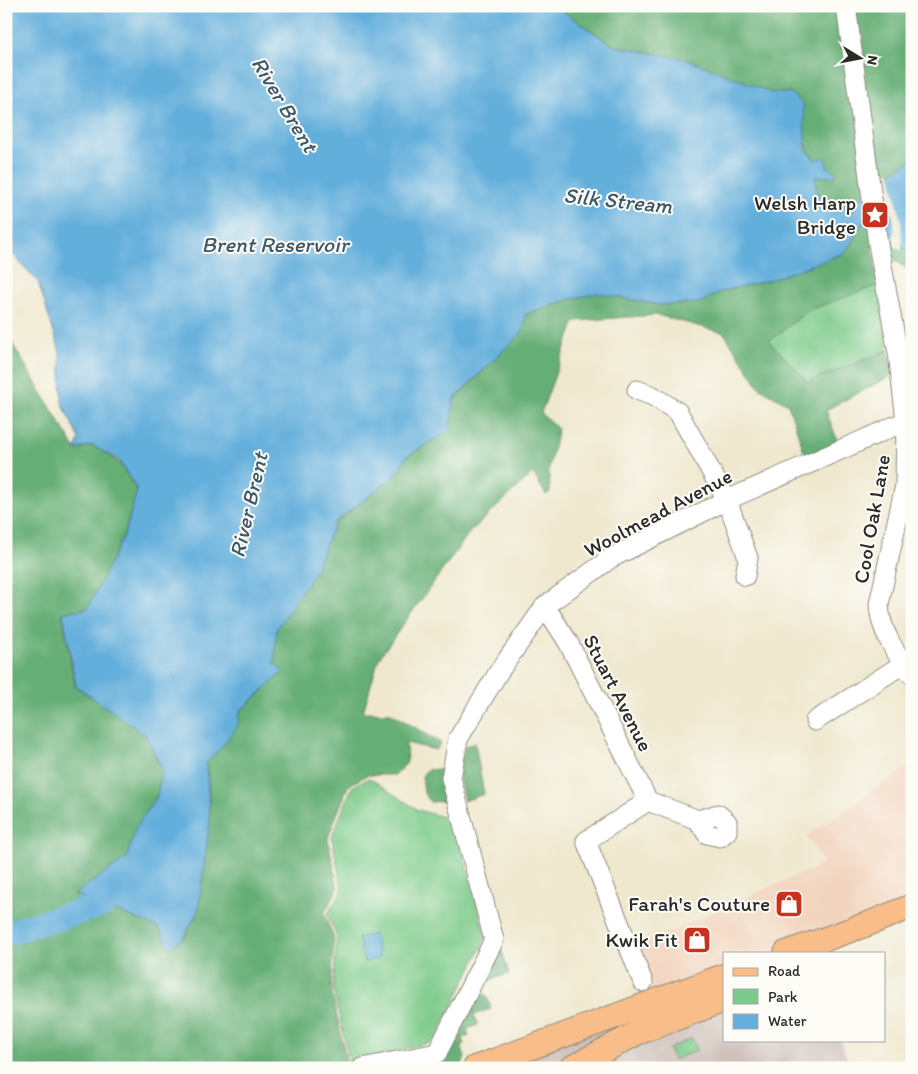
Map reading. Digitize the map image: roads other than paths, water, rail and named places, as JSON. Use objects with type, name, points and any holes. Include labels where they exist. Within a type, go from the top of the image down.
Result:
[{"type":"main road","points":[[789,952],[912,906]]},
{"type":"main road","points":[[838,952],[912,920]]},
{"type":"main road","points":[[475,1068],[723,976]]},
{"type":"main road","points":[[557,1068],[637,1033],[723,1000]]},
{"type":"main road","points":[[506,1068],[630,1010]]},
{"type":"main road","points":[[571,1068],[637,1033]]},
{"type":"street","name":"Cool Oak Lane","points":[[846,6],[878,244],[898,353],[910,444],[905,484],[879,604],[879,617],[884,631],[908,669]]},
{"type":"street","points":[[637,390],[653,396],[678,412],[727,500],[748,558],[745,576]]},
{"type":"street","name":"Woolmead Avenue","points":[[362,1068],[437,1053],[494,940],[451,778],[458,739],[498,673],[545,606],[611,558],[727,500],[906,421]]},
{"type":"street","name":"Stuart Avenue","points":[[545,606],[568,642],[648,802]]},
{"type":"street","points":[[815,721],[908,669]]},
{"type":"street","points":[[643,982],[586,841],[648,802],[698,820]]},
{"type":"water","name":"Brent Reservoir","points":[[6,6],[555,6],[614,46],[689,60],[772,93],[791,93],[803,104],[806,149],[815,160],[825,157],[827,167],[836,172],[836,176],[815,177],[817,195],[850,209],[874,184],[912,160],[912,252],[884,237],[863,222],[845,253],[769,280],[720,292],[699,303],[659,305],[598,293],[570,299],[526,314],[523,331],[454,399],[450,430],[406,457],[395,476],[335,522],[315,571],[277,629],[274,663],[283,672],[240,711],[238,725],[225,743],[206,763],[210,821],[198,911],[184,937],[170,948],[159,928],[75,894],[127,858],[135,829],[157,796],[162,769],[146,735],[76,686],[63,613],[88,608],[125,533],[137,490],[120,461],[92,445],[75,450],[79,439],[62,403],[60,352],[38,282],[6,247]]},
{"type":"water","points":[[374,934],[380,958],[364,962],[358,938]]},
{"type":"waterway","name":"River Brent","points":[[6,933],[103,905],[124,878]]},
{"type":"place","name":"Welsh Harp Bridge","points":[[875,215]]},
{"type":"place","name":"Farah's Couture","points":[[789,904]]},
{"type":"place","name":"Kwik Fit","points":[[697,940]]},
{"type":"water label","name":"Silk Stream","points":[[618,200]]}]
